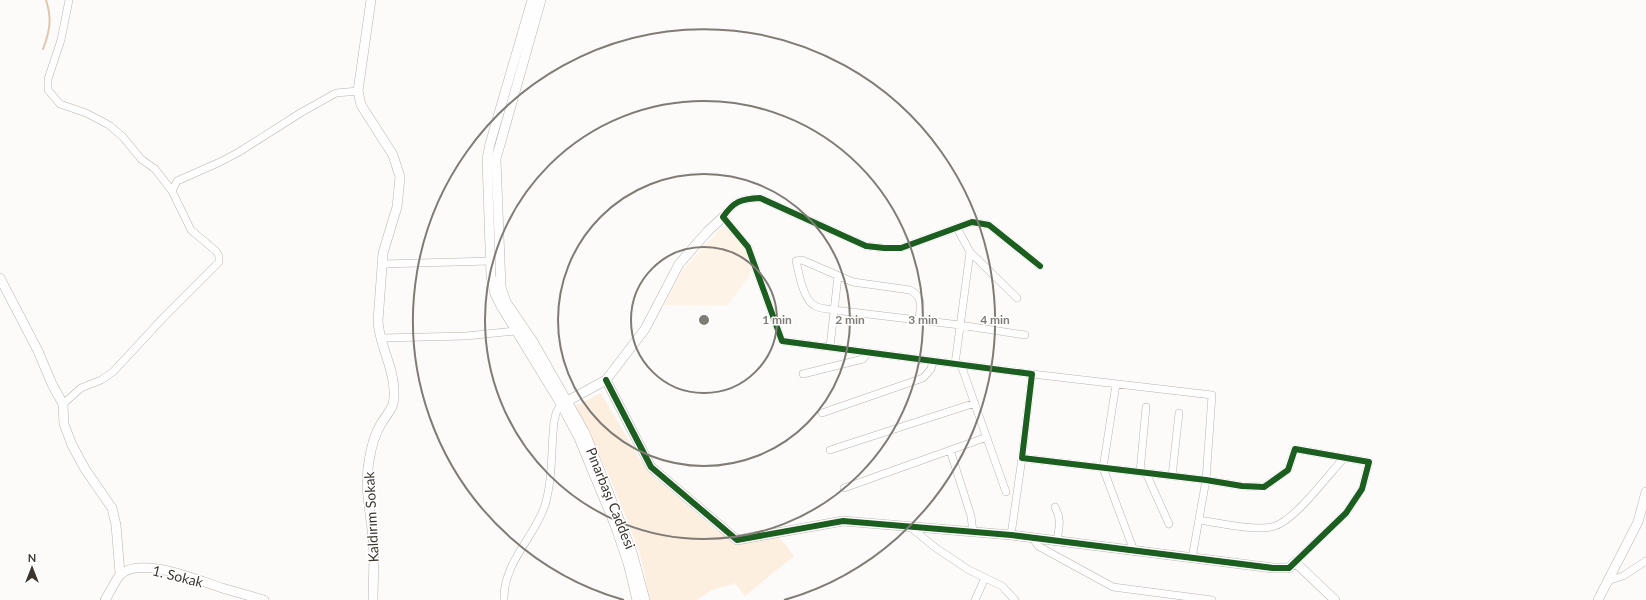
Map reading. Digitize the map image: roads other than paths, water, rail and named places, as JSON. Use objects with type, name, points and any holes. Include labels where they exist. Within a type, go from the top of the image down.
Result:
[{"type":"street","points":[[63,404],[81,388],[101,380],[113,372],[164,317],[183,300],[219,262],[219,256],[216,251],[191,230],[172,191],[155,169],[141,159],[116,131],[98,119],[60,104],[48,90],[48,78],[61,40],[69,0]]},
{"type":"street","name":"Kaldırım Sokak","points":[[371,0],[358,91],[361,105],[393,155],[400,177],[397,207],[383,253],[378,321],[392,369],[394,405],[381,423],[375,435],[367,475],[367,492],[374,542],[373,600]]},
{"type":"street","points":[[532,0],[487,159],[491,276],[495,294],[519,329],[564,402],[615,525],[628,563],[637,600]]},
{"type":"street","points":[[519,329],[506,302],[501,287],[496,159],[541,0]]},
{"type":"street","points":[[172,191],[177,181],[239,152],[325,99],[344,92],[358,91]]},
{"type":"street","points":[[504,600],[506,580],[513,563],[546,503],[556,413],[564,402],[606,380],[645,329],[679,264],[707,232],[723,217],[730,206],[747,199],[760,198],[866,246],[884,248],[901,248],[972,222],[989,225],[1040,266]]},
{"type":"street","points":[[723,217],[748,247],[782,341],[1032,374],[1212,395],[1206,480],[1192,558]]},
{"type":"street","points":[[957,228],[970,252],[1017,298]]},
{"type":"street","points":[[970,252],[960,325],[958,364],[975,402],[1006,492]]},
{"type":"street","points":[[919,320],[920,301],[916,293],[910,290],[853,282],[802,260],[796,261],[803,290],[810,302],[815,306],[834,310],[960,325],[1025,335]]},
{"type":"street","points":[[383,264],[490,261]]},
{"type":"street","points":[[830,347],[838,276]]},
{"type":"street","points":[[0,278],[38,351],[52,384],[63,404],[64,424],[72,446],[89,475],[112,508],[114,514],[118,537],[120,574],[105,600]]},
{"type":"street","points":[[382,338],[466,336],[519,329]]},
{"type":"street","points":[[803,374],[863,359],[868,352]]},
{"type":"street","points":[[822,413],[923,378],[931,369],[933,361]]},
{"type":"street","points":[[1011,535],[1032,374]]},
{"type":"street","points":[[606,380],[650,467],[737,540],[843,521],[1011,535],[1273,568],[1289,568],[1346,513],[1362,489],[1369,462],[1295,449],[1288,470],[1264,487],[1242,486],[1206,480],[1022,458]]},
{"type":"street","points":[[1116,384],[1103,468],[1134,551]]},
{"type":"street","name":"Pınarbaşı Caddesi","points":[[564,402],[585,433],[632,552],[645,600]]},
{"type":"street","points":[[830,450],[975,402]]},
{"type":"street","points":[[1146,408],[1143,472],[1169,524]]},
{"type":"street","points":[[1172,476],[1179,412]]},
{"type":"street","points":[[844,488],[987,437]]},
{"type":"street","points":[[950,450],[971,516],[973,532]]},
{"type":"street","points":[[1199,520],[1244,526],[1274,526],[1282,522],[1298,509],[1344,458]]},
{"type":"street","points":[[1598,600],[1638,522],[1646,492]]},
{"type":"street","points":[[1055,507],[1060,516],[1057,541]]},
{"type":"street","points":[[910,527],[936,548],[969,570],[1002,586],[1015,600]]},
{"type":"street","points":[[1033,538],[1038,546],[1113,587],[1212,600]]},
{"type":"street","points":[[1607,581],[1623,576],[1646,561]]},
{"type":"street","points":[[1295,562],[1335,600]]},
{"type":"street","name":"1. Sokak","points":[[120,574],[133,568],[173,572],[264,600]]},
{"type":"street","points":[[976,600],[985,578]]},
{"type":"waterway","points":[[43,49],[50,19],[46,0]]}]
